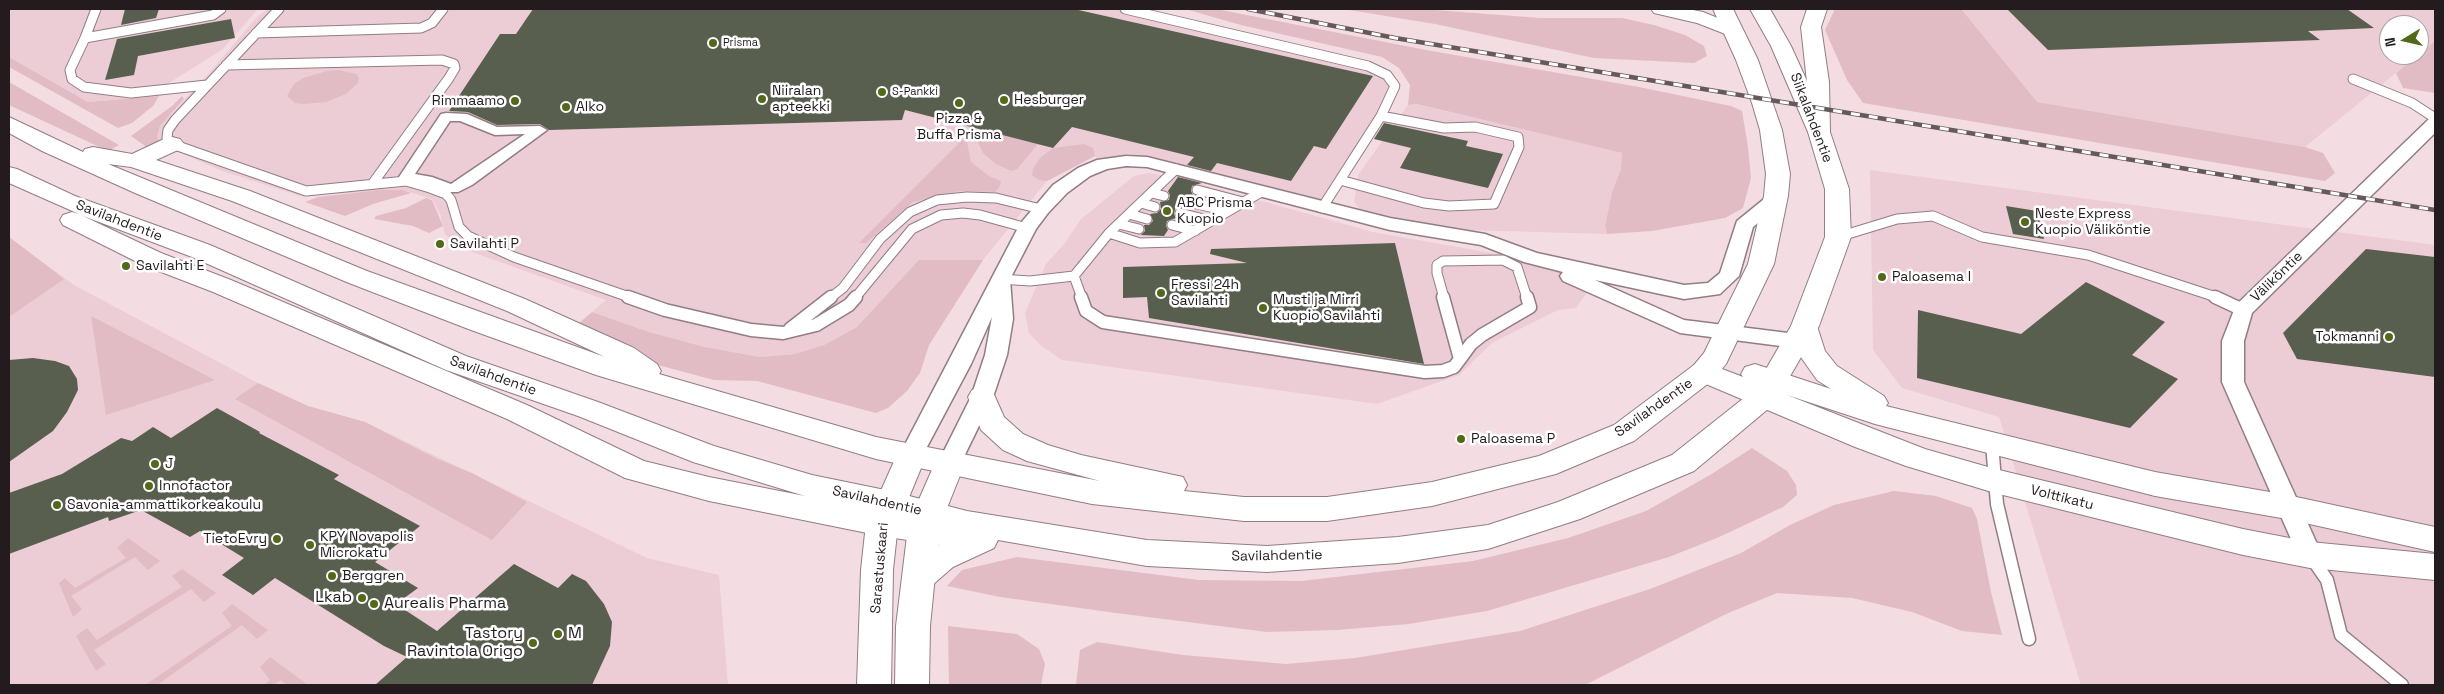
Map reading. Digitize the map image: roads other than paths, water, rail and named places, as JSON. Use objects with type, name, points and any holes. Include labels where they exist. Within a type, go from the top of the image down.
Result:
[{"type":"main road","points":[[1661,9],[1702,18],[1733,31]]},
{"type":"main road","points":[[1710,364],[1761,264],[1776,199],[1778,174],[1771,130],[1747,60],[1723,9]]},
{"type":"main road","name":"Siikalahdentie","points":[[1760,9],[1781,46],[1819,132],[1836,190],[1838,237],[1801,333],[1768,389]]},
{"type":"main road","points":[[1817,9],[1811,27],[1818,82],[1819,132]]},
{"type":"main road","name":"Savilahdentie","points":[[9,124],[50,146],[236,226],[358,276],[597,365],[876,448],[1092,492],[1244,509],[1327,509],[1424,495],[1545,466],[1624,433],[1710,364]]},
{"type":"main road","points":[[135,161],[172,144]]},
{"type":"main road","points":[[50,146],[135,161],[241,196],[516,305],[624,355],[668,386]]},
{"type":"main road","points":[[9,174],[30,195],[80,224],[152,259],[222,286],[516,412],[636,470],[710,489],[886,513],[927,522],[983,539]]},
{"type":"main road","name":"Savilahdentie","points":[[9,174],[66,201],[201,251],[322,307],[463,366],[588,409],[704,454],[812,487],[886,513]]},
{"type":"main road","name":"Volttikatu","points":[[1801,333],[1812,353],[1827,373],[1904,420]]},
{"type":"main road","name":"Volttikatu","points":[[1710,364],[1917,458],[1995,481],[2243,542],[2310,555],[2435,567]]},
{"type":"main road","name":"Savilahdentie","points":[[927,522],[966,523],[1146,553],[1267,558],[1398,550],[1488,537],[1569,511],[1683,462],[1768,389]]},
{"type":"main road","name":"Volttikatu","points":[[1768,389],[1904,420],[1992,444],[2155,484],[2287,507],[2435,540]]},
{"type":"main road","points":[[982,397],[991,423],[1013,442],[1038,453],[1081,466],[1212,493],[1244,509]]},
{"type":"main road","name":"Sarastuskaari","points":[[874,685],[877,570],[886,513],[911,456]]},
{"type":"main road","points":[[912,685],[918,578],[927,522],[950,463]]},
{"type":"main road","points":[[918,578],[942,558],[983,539],[1035,535]]},
{"type":"street","points":[[446,116],[462,117],[495,131],[540,130],[461,186],[446,188],[427,180],[406,177],[446,116]]},
{"type":"street","name":"Väliköntie","points":[[2310,555],[2233,382],[2233,341],[2243,310],[2435,123]]},
{"type":"street","points":[[911,456],[960,364],[1027,228],[1040,209],[1060,190],[1084,172],[1103,164],[1148,162],[1171,179],[1261,192],[1390,224],[1485,240],[1531,258],[1680,326],[1728,332],[1801,333]]},
{"type":"street","points":[[1531,258],[1645,286],[1684,292],[1713,289],[1729,276],[1744,224],[1776,199]]},
{"type":"street","points":[[950,463],[982,397],[996,355],[1003,319],[1000,280]]},
{"type":"lane","points":[[96,9],[70,70],[72,79],[84,87],[131,93],[207,85]]},
{"type":"lane","points":[[85,38],[213,15],[221,9]]},
{"type":"lane","points":[[279,9],[207,85],[168,130],[167,138],[172,144],[306,191],[406,181],[446,194],[451,200],[453,214],[459,228],[468,236],[514,257],[665,310],[751,330],[783,333],[816,325],[849,305],[912,229],[941,215],[963,212],[1027,228]]},
{"type":"lane","points":[[256,33],[421,28],[432,23],[443,9]]},
{"type":"lane","points":[[1125,9],[1368,66],[1387,75],[1395,86],[1380,116],[1322,208]]},
{"type":"lane","points":[[226,65],[442,60],[454,64],[455,68],[449,78],[373,183]]},
{"type":"lane","points":[[2353,80],[2412,103],[2435,118]]},
{"type":"lane","points":[[1340,180],[1424,203],[1449,206],[1494,204],[1518,147],[1518,137],[1475,127],[1444,128],[1380,116]]},
{"type":"lane","points":[[1000,280],[1030,281],[1074,276],[1109,233],[1152,192],[1171,179]]},
{"type":"lane","points":[[1197,190],[1243,202]]},
{"type":"lane","points":[[1152,192],[1164,196]]},
{"type":"lane","points":[[1109,233],[1140,243],[1175,242],[1261,192]]},
{"type":"lane","points":[[783,333],[843,288],[880,238],[910,212],[937,200],[967,196],[996,198],[1040,209]]},
{"type":"lane","points":[[1188,202],[1227,211]]},
{"type":"lane","points":[[1140,203],[1155,207]]},
{"type":"lane","points":[[1180,213],[1211,221]]},
{"type":"lane","points":[[1129,214],[1147,218]]},
{"type":"lane","points":[[1838,237],[1897,219],[1933,216],[1982,237],[2088,255],[2221,299],[2243,310]]},
{"type":"lane","points":[[1119,224],[1139,229]]},
{"type":"lane","points":[[1172,225],[1194,231]]},
{"type":"lane","points":[[1164,235],[1180,240]]},
{"type":"lane","points":[[1485,240],[1494,259]]},
{"type":"lane","points":[[1074,276],[1086,311],[1103,322],[1426,372],[1443,371],[1454,367],[1460,359],[1471,344],[1482,335],[1530,307],[1517,267],[1503,260],[1494,259],[1443,261],[1437,265],[1436,273],[1460,359]]},
{"type":"lane","points":[[1992,444],[1997,504],[2028,639]]},
{"type":"lane","points":[[2310,555],[2327,580],[2342,635],[2402,685]]},
{"type":"railway","points":[[1248,9],[1395,38],[2435,210]]},
{"type":"place","name":"Prisma","points":[[713,43]]},
{"type":"place","name":"S-Pankki","points":[[882,92]]},
{"type":"place","name":"Niiralan apteekki","points":[[762,99]]},
{"type":"place","name":"Hesburger","points":[[1004,100]]},
{"type":"place","name":"Rimmaamo","points":[[515,101]]},
{"type":"place","name":"Pizza & Buffa Prisma","points":[[959,103]]},
{"type":"place","name":"Alko","points":[[566,107]]},
{"type":"place","name":"ABC Prisma Kuopio","points":[[1167,211]]},
{"type":"place","name":"Neste Express Kuopio Väliköntie","points":[[2025,222]]},
{"type":"place","name":"Savilahti P","points":[[440,244]]},
{"type":"place","name":"Savilahti E","points":[[126,266]]},
{"type":"place","name":"Paloasema I","points":[[1882,277]]},
{"type":"place","name":"Fressi 24h Savilahti","points":[[1161,293]]},
{"type":"place","name":"Musti ja Mirri Kuopio Savilahti","points":[[1263,308]]},
{"type":"place","name":"Tokmanni","points":[[2389,337]]},
{"type":"place","name":"Paloasema P","points":[[1461,439]]},
{"type":"place","name":"J","points":[[155,464]]},
{"type":"place","name":"Innofactor","points":[[149,486]]},
{"type":"place","name":"Savonia-ammattikorkeakoulu","points":[[57,505]]},
{"type":"place","name":"TietoEvry","points":[[277,539]]},
{"type":"place","name":"KPY Novapolis Microkatu","points":[[310,545]]},
{"type":"place","name":"Berggren","points":[[332,576]]},
{"type":"place","name":"Lkab","points":[[362,598]]},
{"type":"place","name":"Aurealis Pharma","points":[[374,604]]},
{"type":"place","name":"M","points":[[558,634]]},
{"type":"place","name":"Tastory Ravintola Origo","points":[[533,643]]}]
